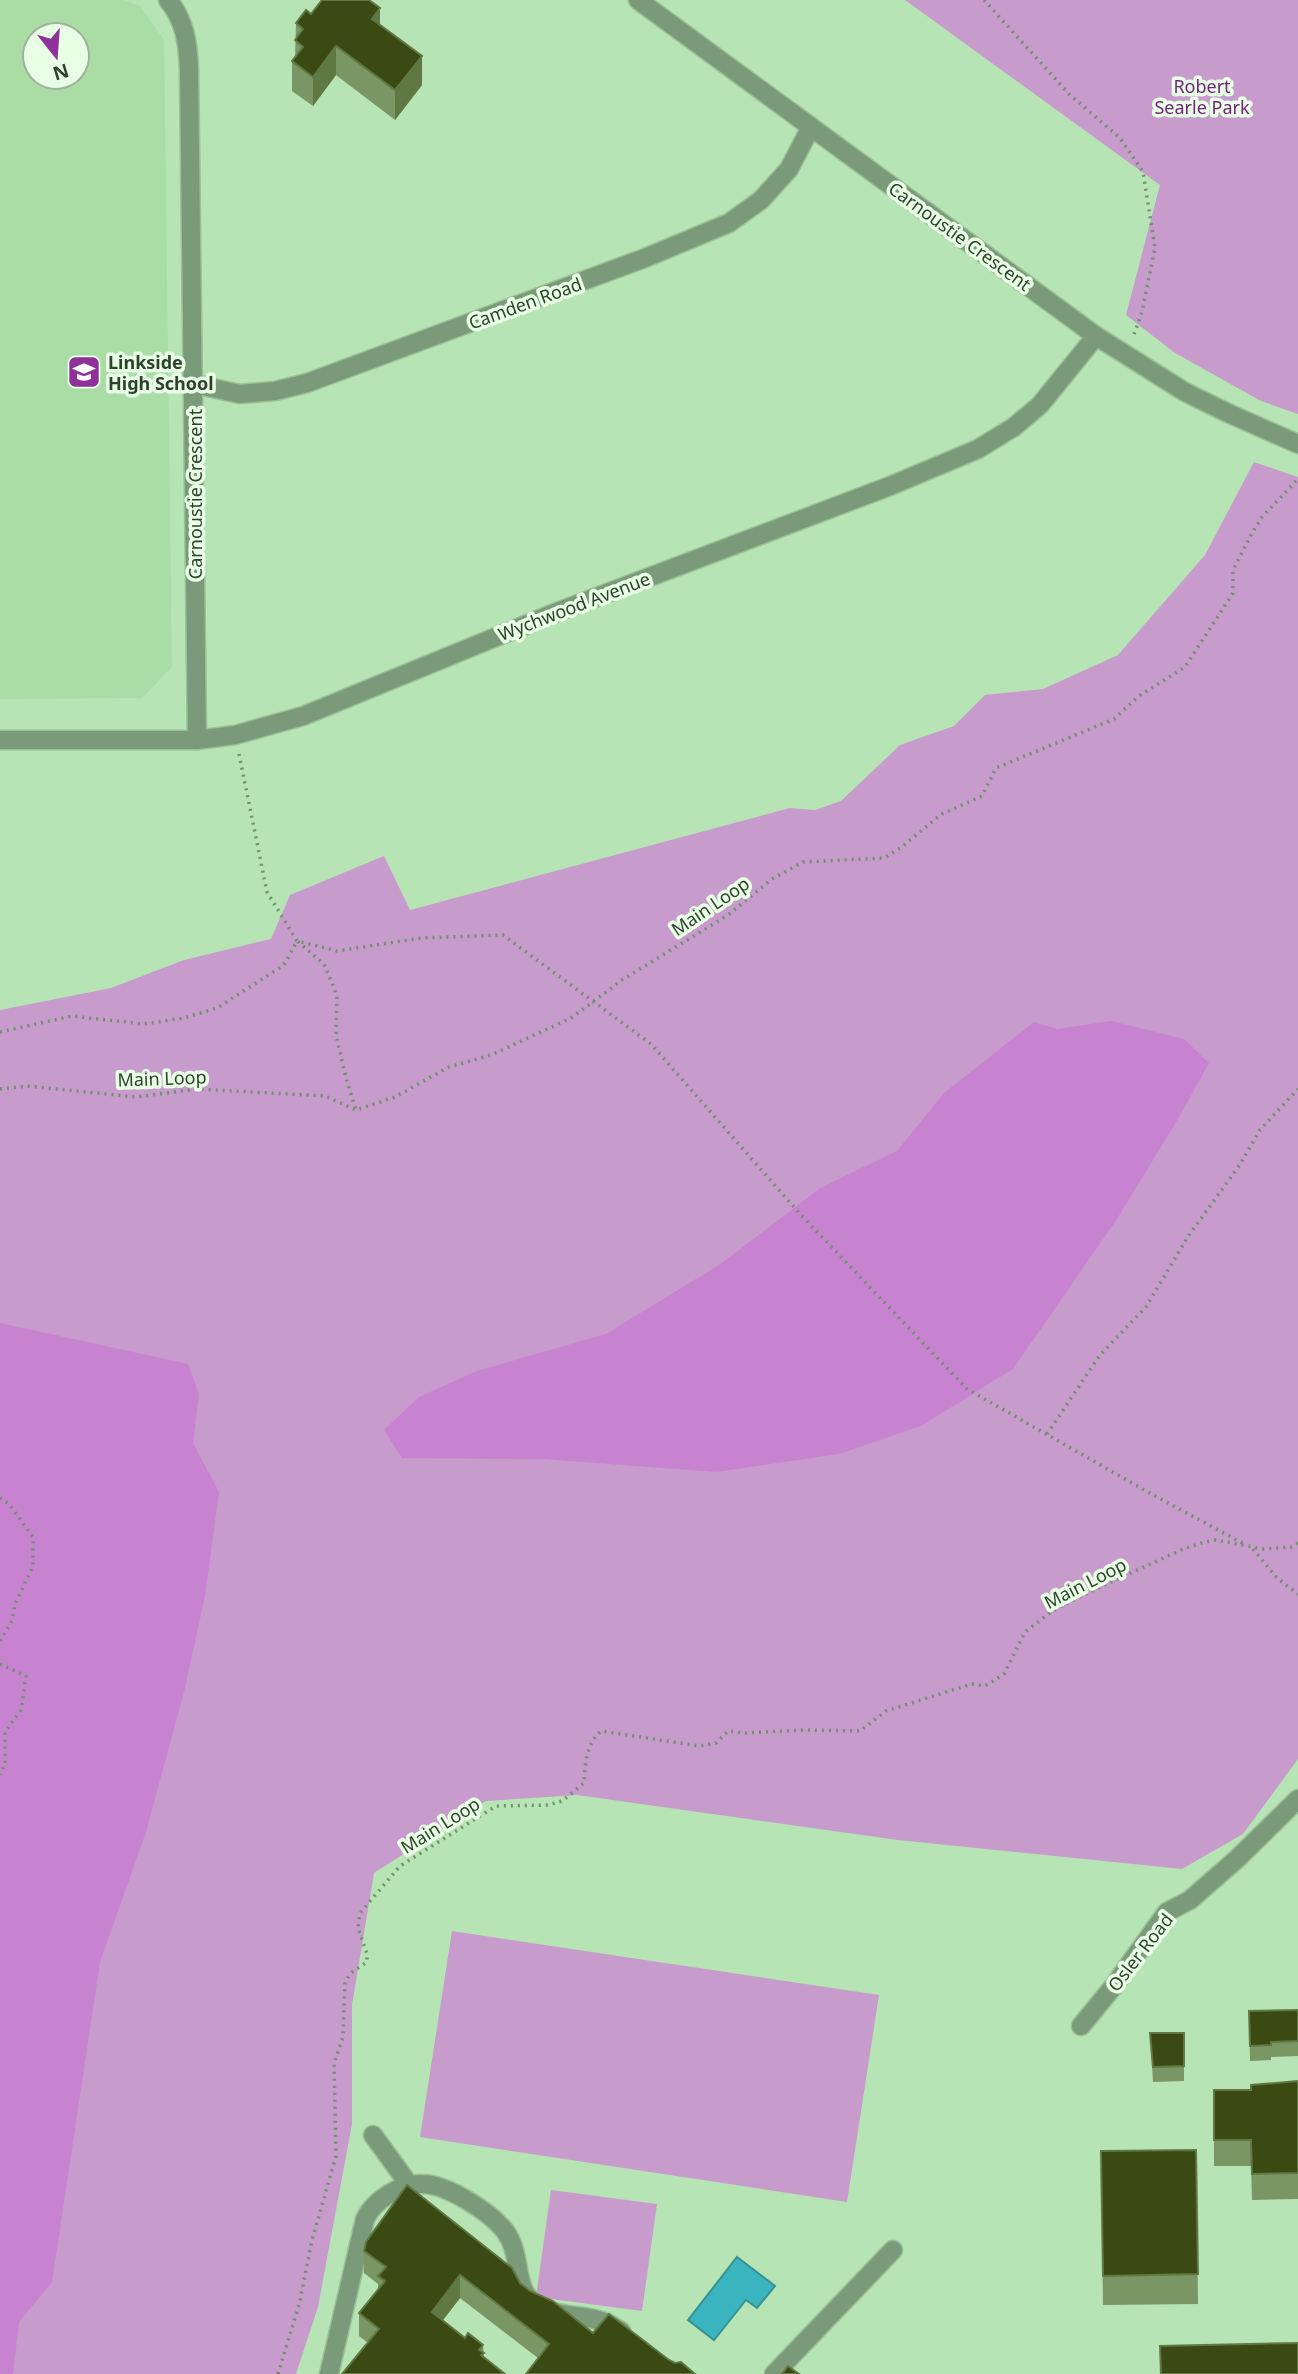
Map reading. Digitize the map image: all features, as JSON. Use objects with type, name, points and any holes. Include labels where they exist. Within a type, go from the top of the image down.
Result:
[{"type":"street","name":"Carnoustie Crescent","points":[[168,0],[181,20],[188,50],[197,740]]},
{"type":"street","name":"Carnoustie Crescent","points":[[638,0],[1096,336],[1196,397],[1298,444]]},
{"type":"street","name":"Camden Road","points":[[194,384],[240,394],[275,391],[307,383],[645,258],[729,223],[761,200],[789,169],[811,127]]},
{"type":"street","name":"Wychwood Avenue","points":[[0,740],[197,740],[235,735],[303,716],[557,612],[890,486],[978,449],[1014,427],[1040,405],[1096,336]]},
{"type":"street","name":"Osler Road","points":[[1081,2026],[1167,1912],[1190,1900],[1238,1858],[1298,1799]]},
{"type":"street","points":[[373,2135],[410,2186]]},
{"type":"street","points":[[329,2374],[369,2210],[391,2194],[423,2183],[450,2190],[490,2216],[504,2230],[515,2247],[520,2284],[535,2304],[548,2311],[606,2322],[633,2339]]},
{"type":"street","points":[[778,2373],[893,2250]]},
{"type":"path","points":[[984,0],[1069,94],[1120,138],[1143,172],[1155,248],[1142,312],[1132,339],[1132,358]]},
{"type":"path","name":"Main Loop","points":[[0,1089],[27,1086],[136,1097],[197,1089],[325,1096],[356,1110],[396,1097],[449,1067],[491,1055],[571,1018],[622,980],[728,915],[772,879],[792,867],[803,862],[884,858],[902,847],[940,815],[982,796],[996,768],[1114,719],[1139,696],[1185,667],[1233,593],[1233,570],[1252,533],[1262,517],[1298,479]]},
{"type":"path","points":[[235,735],[267,892],[297,941],[324,964],[337,995],[336,1035],[356,1110]]},
{"type":"path","points":[[297,941],[337,951],[421,938],[503,935],[651,1044],[800,1214],[967,1389],[1250,1547],[1277,1578],[1298,1594]]},
{"type":"path","points":[[0,1032],[72,1016],[143,1024],[184,1018],[217,1007],[284,965],[297,941]]},
{"type":"path","points":[[1047,1435],[1100,1356],[1146,1307],[1189,1235],[1239,1166],[1260,1130],[1298,1089]]},
{"type":"path","points":[[0,1498],[9,1504],[33,1538],[33,1566],[15,1604],[12,1621],[0,1641]]},
{"type":"path","name":"Main Loop","points":[[278,2374],[299,2305],[312,2240],[336,2156],[334,2063],[342,2037],[345,1982],[351,1973],[367,1962],[359,1928],[360,1913],[400,1866],[496,1806],[548,1805],[562,1801],[584,1783],[592,1739],[601,1731],[700,1746],[716,1743],[728,1731],[860,1731],[887,1711],[972,1684],[985,1686],[1003,1674],[1026,1632],[1051,1612],[1184,1549],[1216,1540],[1264,1549],[1291,1547],[1298,1543]]},
{"type":"path","points":[[0,1664],[26,1676],[20,1710],[5,1732],[5,1764],[0,1775]]},
{"type":"shaded area","name":"Linkside High School","points":[[0,0],[123,0],[140,6],[164,40],[172,667],[142,698],[0,699]]},
{"type":"shaded area","points":[[1111,1021],[1184,1039],[1209,1063],[1117,1219],[1013,1369],[921,1426],[839,1454],[716,1472],[542,1459],[402,1458],[384,1430],[419,1397],[477,1371],[606,1334],[722,1263],[820,1188],[897,1151],[944,1093],[1034,1022],[1057,1029]]},
{"type":"shaded area","points":[[0,1323],[188,1364],[199,1394],[193,1443],[219,1492],[205,1596],[184,1692],[146,1832],[100,1962],[52,2282],[19,2322],[13,2374],[0,2374]]},
{"type":"green space","name":"Robert Searle Park","points":[[905,0],[1298,0],[1298,414],[1261,401],[1175,353],[1126,315],[1160,185]]},
{"type":"green space","points":[[1254,462],[1298,477],[1298,1759],[1243,1834],[1182,1869],[898,1840],[577,1795],[486,1801],[374,1873],[352,2005],[352,2124],[318,2307],[296,2374],[0,2374],[0,1010],[111,988],[184,960],[271,939],[290,895],[384,856],[410,910],[790,808],[815,810],[841,801],[900,745],[954,726],[985,695],[1043,689],[1118,655],[1205,555]]},
{"type":"green space","points":[[452,1931],[879,1995],[847,2202],[420,2137]]},
{"type":"green space","points":[[551,2190],[657,2204],[642,2311],[536,2297]]},
{"type":"water","points":[[737,2257],[775,2286],[757,2308],[746,2300],[714,2340],[688,2320]]},
{"type":"building","points":[[322,0],[369,0],[380,8],[372,19],[422,56],[395,90],[336,46],[313,77],[292,61],[303,47],[295,40],[303,29],[296,23],[306,10],[311,14]]},
{"type":"building","points":[[1298,2010],[1298,2041],[1250,2046],[1249,2011]]},
{"type":"building","points":[[1150,2033],[1184,2033],[1184,2066],[1153,2067]]},
{"type":"building","points":[[1298,2081],[1298,2173],[1252,2174],[1251,2140],[1214,2140],[1214,2090],[1251,2090],[1251,2085]]},
{"type":"building","points":[[1196,2150],[1198,2274],[1103,2276],[1101,2151]]},
{"type":"building","points":[[407,2185],[512,2268],[520,2283],[530,2291],[553,2301],[593,2333],[609,2314],[669,2360],[681,2362],[695,2374],[526,2374],[549,2344],[460,2275],[432,2312],[465,2338],[468,2333],[483,2345],[479,2350],[484,2353],[481,2355],[505,2374],[342,2374],[379,2329],[359,2313],[385,2281],[378,2276],[386,2267],[364,2251],[366,2242]]},
{"type":"building","points":[[1298,2343],[1298,2374],[1161,2374],[1160,2346]]},
{"type":"building","points":[[788,2366],[799,2374],[782,2374]]},
{"type":"place","name":"Linkside High School","points":[[84,372]]}]
